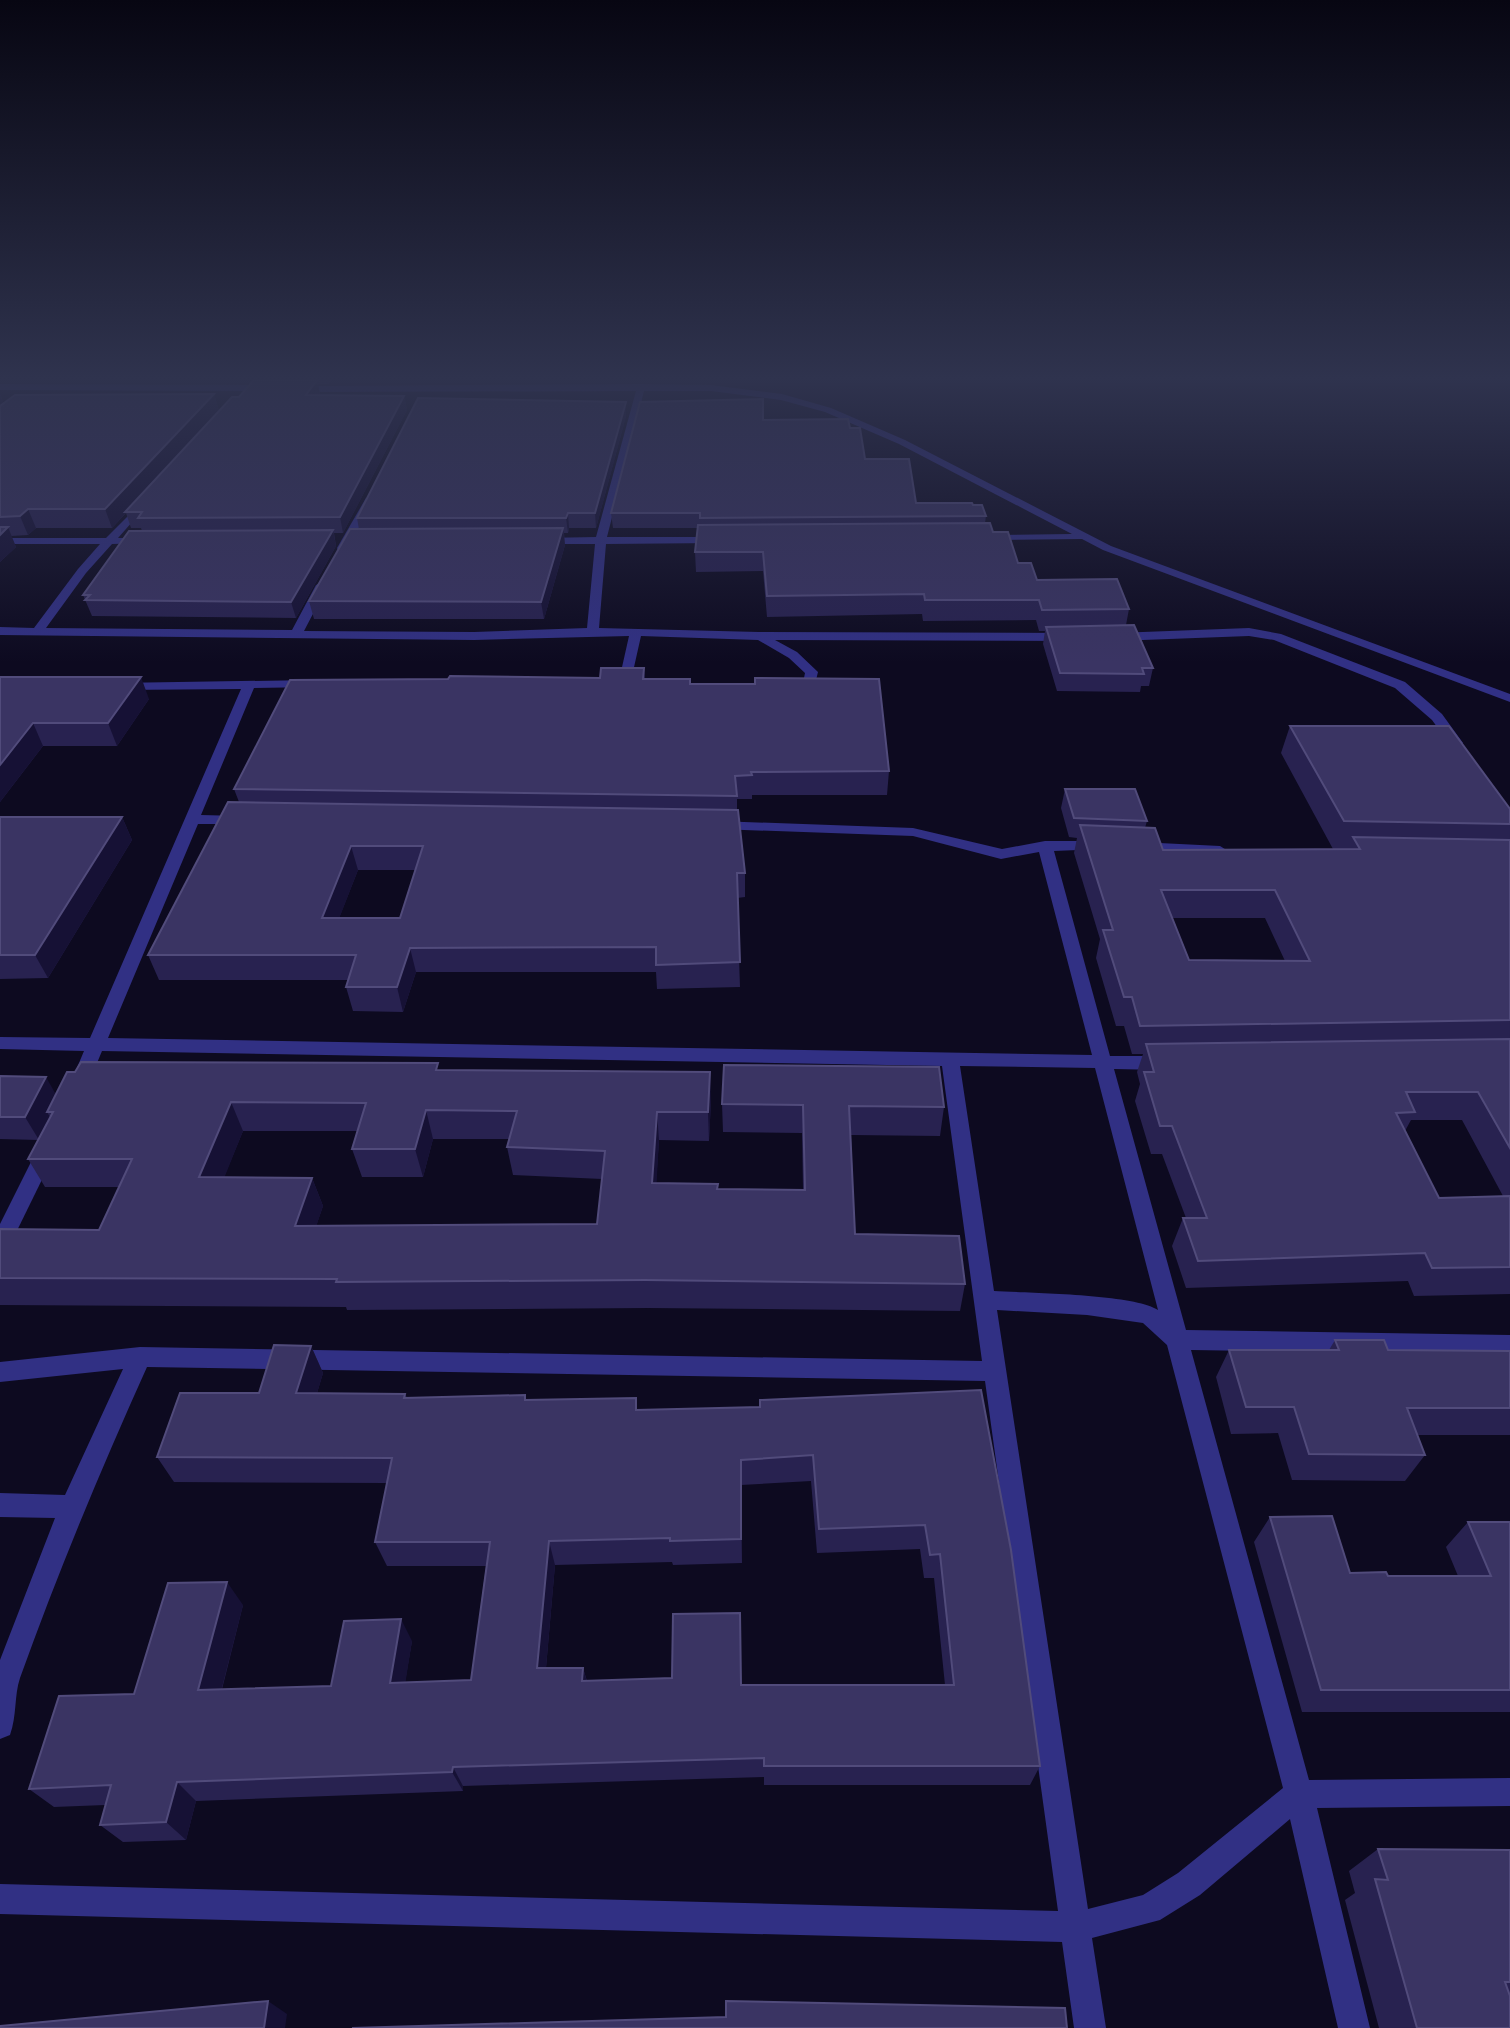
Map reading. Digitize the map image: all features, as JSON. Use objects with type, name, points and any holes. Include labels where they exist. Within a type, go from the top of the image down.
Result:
[{"type":"street","points":[[593,631],[601,540],[618,474]]},
{"type":"street","points":[[962,474],[1082,537],[1510,698]]},
{"type":"street","points":[[333,564],[373,495]]},
{"type":"street","points":[[38,631],[82,571],[147,500]]},
{"type":"street","points":[[972,538],[1082,537]]},
{"type":"street","points":[[534,541],[724,540]]},
{"type":"street","points":[[0,541],[151,541]]},
{"type":"street","points":[[332,541],[359,541]]},
{"type":"street","points":[[296,634],[327,576]]},
{"type":"street","points":[[0,631],[474,636],[593,631],[759,636],[1077,637]]},
{"type":"street","points":[[624,684],[636,632]]},
{"type":"street","points":[[1103,637],[1249,632],[1277,637],[1400,685],[1437,717],[1464,754]]},
{"type":"street","points":[[759,636],[793,655],[813,672],[813,678],[806,683],[774,684]]},
{"type":"street","points":[[101,685],[249,686],[328,683]]},
{"type":"street","points":[[70,1102],[99,1043],[249,686]]},
{"type":"street","points":[[191,819],[258,820]]},
{"type":"street","points":[[700,824],[912,832],[966,842],[1001,854],[1045,846],[1114,846],[1239,852]]},
{"type":"street","points":[[1045,846],[1299,1794],[1353,2028]]},
{"type":"street","points":[[0,1043],[1102,1064],[1183,1063]]},
{"type":"street","points":[[950,1060],[1090,2028]]},
{"type":"street","points":[[0,1245],[52,1138]]},
{"type":"street","points":[[985,1300],[1087,1306],[1148,1314],[1178,1340],[1510,1345]]},
{"type":"street","points":[[0,1372],[140,1357],[995,1371]]},
{"type":"street","points":[[0,1725],[5,1682],[72,1507],[140,1357]]},
{"type":"street","points":[[0,1505],[72,1507]]},
{"type":"street","points":[[0,1899],[1077,1927],[1149,1909],[1189,1884],[1299,1794],[1510,1792]]},
{"type":"building","points":[[0,474],[139,474],[105,509],[28,509],[20,516],[0,517]]},
{"type":"building","points":[[161,474],[363,474],[340,517],[138,518],[142,512],[125,512]]},
{"type":"building","points":[[380,474],[606,474],[595,513],[568,513],[566,518],[357,518]]},
{"type":"building","points":[[621,474],[911,474],[916,503],[972,503],[982,505],[986,516],[700,518],[700,513],[611,513]]},
{"type":"building","points":[[990,523],[993,532],[1008,532],[1018,563],[1031,563],[1037,580],[1117,579],[1129,609],[1042,610],[1039,600],[925,600],[924,594],[767,596],[763,552],[695,552],[698,525]]},
{"type":"building","points":[[0,527],[8,527],[0,535]]},
{"type":"building","points":[[563,528],[541,602],[309,601],[350,529]]},
{"type":"building","points":[[333,530],[291,602],[85,600],[90,595],[83,595],[129,531]]},
{"type":"building","points":[[1134,625],[1153,668],[1142,668],[1144,674],[1060,673],[1046,627]]},
{"type":"building","points":[[601,668],[644,668],[643,679],[690,679],[690,684],[755,684],[755,678],[879,679],[889,771],[751,772],[752,775],[735,776],[737,796],[234,789],[290,680],[448,679],[450,676],[600,678]]},
{"type":"building","points":[[0,677],[141,677],[108,723],[33,723],[0,765]]},
{"type":"building","points":[[1290,726],[1449,726],[1510,809],[1510,824],[1344,821]]},
{"type":"building","points":[[1065,789],[1135,789],[1147,821],[1074,818]]},
{"type":"building","points":[[228,802],[738,810],[745,873],[737,873],[740,962],[656,965],[656,947],[410,948],[397,987],[346,987],[356,955],[148,955]],"holes":[[[351,846],[423,846],[400,918],[322,918]]]},
{"type":"building","points":[[0,817],[122,817],[35,955],[0,955]]},
{"type":"building","points":[[1080,825],[1155,828],[1163,850],[1360,849],[1353,837],[1510,840],[1510,1020],[1140,1026],[1132,997],[1124,997],[1103,930],[1113,930]],"holes":[[[1161,890],[1275,890],[1310,961],[1189,960]]]},
{"type":"building","points":[[1510,1039],[1510,1148],[1478,1092],[1406,1092],[1415,1112],[1396,1113],[1439,1198],[1510,1196],[1510,1267],[1432,1268],[1425,1253],[1198,1261],[1183,1218],[1207,1218],[1172,1126],[1160,1126],[1144,1072],[1154,1072],[1146,1044]]},
{"type":"building","points":[[81,1062],[438,1063],[436,1070],[710,1072],[708,1112],[657,1112],[652,1183],[718,1184],[717,1189],[805,1190],[803,1105],[722,1104],[724,1065],[939,1067],[944,1107],[849,1106],[855,1234],[959,1236],[965,1284],[0,1278],[0,1229],[99,1230],[132,1159],[28,1159],[53,1112],[47,1112],[67,1072],[75,1072]],"holes":[[[231,1102],[366,1103],[352,1149],[415,1149],[426,1110],[517,1111],[507,1147],[605,1151],[597,1224],[295,1226],[312,1178],[199,1177]]]},
{"type":"building","points":[[0,1076],[46,1077],[25,1117],[0,1117]]},
{"type":"building","points":[[1335,1340],[1384,1340],[1388,1350],[1510,1351],[1510,1408],[1407,1408],[1425,1455],[1309,1454],[1294,1407],[1246,1407],[1229,1350],[1339,1350]]},
{"type":"building","points":[[274,1345],[311,1346],[296,1393],[405,1394],[404,1398],[525,1395],[525,1400],[636,1398],[636,1410],[760,1407],[760,1400],[981,1390],[1011,1550],[1040,1766],[764,1766],[764,1758],[453,1767],[452,1772],[177,1782],[166,1822],[100,1825],[111,1785],[29,1789],[59,1696],[134,1694],[168,1583],[227,1582],[198,1690],[331,1686],[344,1621],[401,1619],[390,1683],[471,1680],[490,1542],[375,1542],[392,1458],[157,1457],[180,1393],[259,1393]],"holes":[[[813,1455],[819,1529],[925,1525],[930,1555],[940,1554],[954,1685],[741,1685],[740,1613],[673,1614],[672,1678],[582,1681],[583,1668],[537,1668],[549,1541],[741,1539],[741,1460]]]},
{"type":"building","points":[[1332,1516],[1350,1573],[1386,1572],[1388,1576],[1491,1576],[1468,1522],[1510,1522],[1510,1690],[1321,1690],[1270,1517]]},
{"type":"building","points":[[1378,1849],[1510,1850],[1510,1982],[1505,1982],[1510,1996],[1510,2028],[1417,2028],[1375,1879],[1388,1880]]},
{"type":"building","points":[[268,2001],[264,2028],[0,2028],[0,2026]]},
{"type":"building","points":[[726,2001],[1065,2008],[1067,2028],[352,2028],[726,2017]]}]
